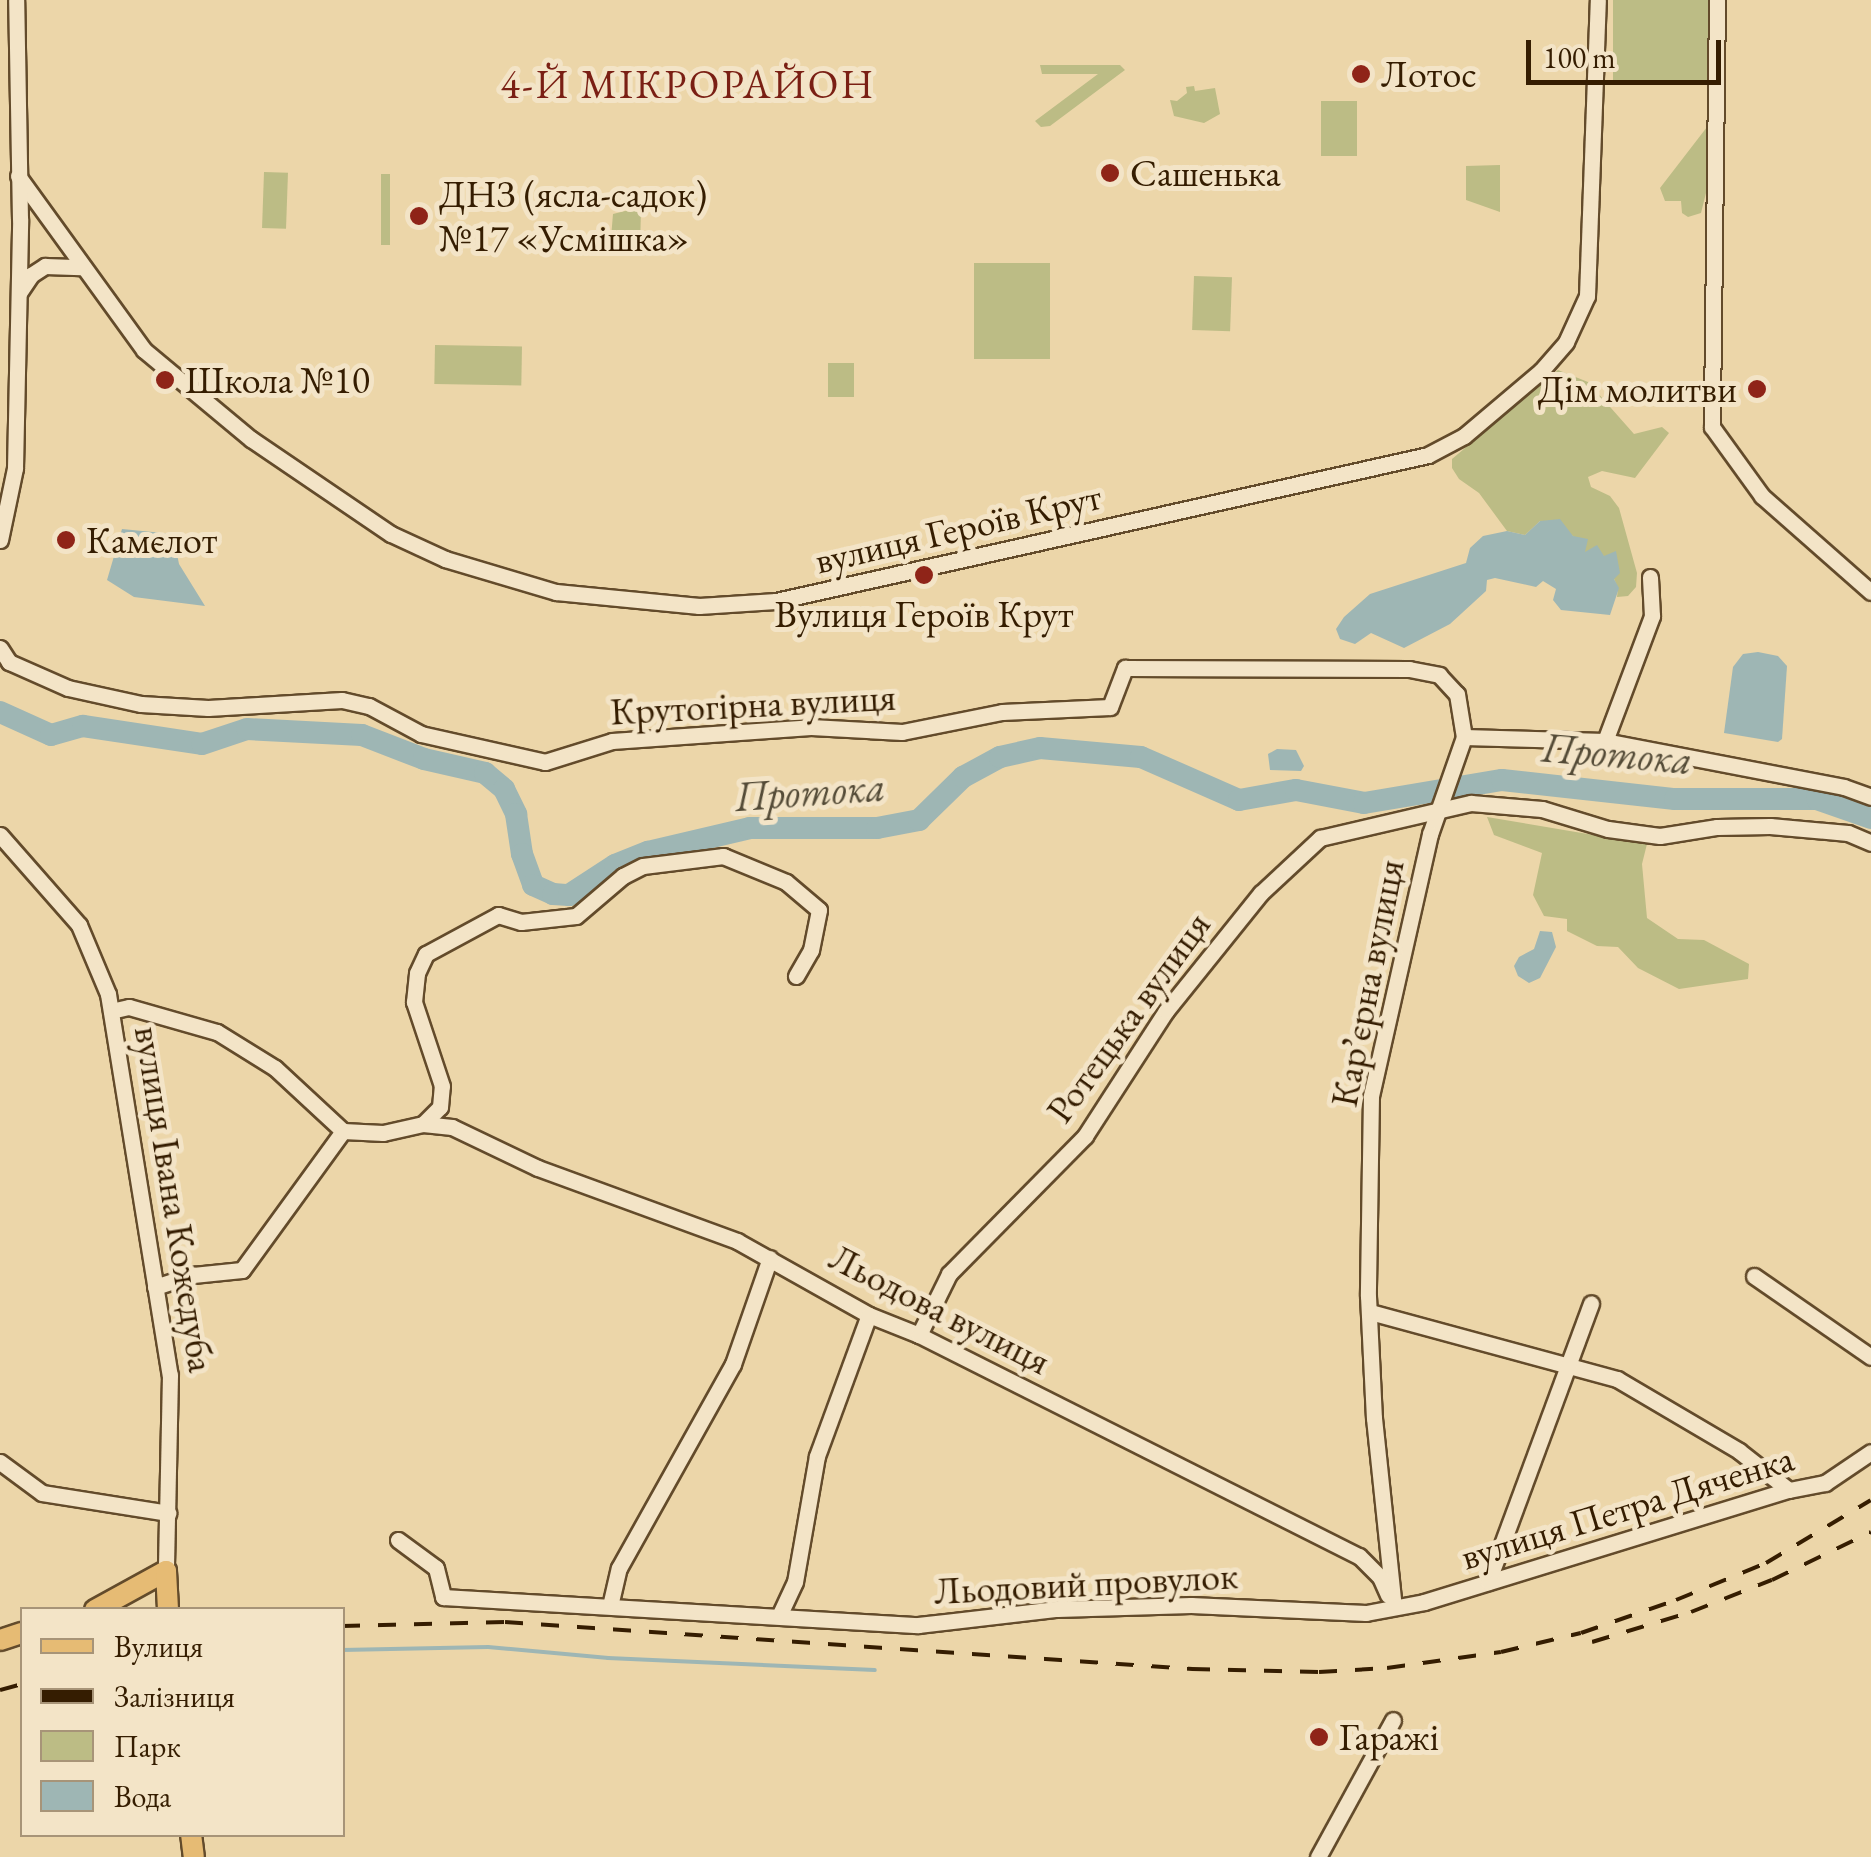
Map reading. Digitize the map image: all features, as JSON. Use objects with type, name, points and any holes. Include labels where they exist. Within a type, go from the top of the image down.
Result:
[{"type":"main road","points":[[101,1607],[166,1572]]},
{"type":"main road","name":"вулиця Івана Кожедуба","points":[[166,1572],[168,1607]]},
{"type":"street","points":[[0,540],[14,485],[20,293],[16,0]]},
{"type":"street","name":"вулиця Героїв Крут","points":[[18,176],[144,350],[195,397],[344,504],[409,542],[445,559],[556,592],[699,606],[795,598],[1428,455],[1464,436],[1542,371],[1566,342],[1586,296],[1598,0]]},
{"type":"street","points":[[1717,0],[1712,427],[1762,496],[1871,592]]},
{"type":"street","points":[[20,293],[32,274],[45,266],[81,267]]},
{"type":"street","points":[[1606,740],[1652,616],[1650,577]]},
{"type":"street","name":"Крутогірна вулиця","points":[[0,648],[9,662],[68,688],[141,704],[208,708],[342,700],[369,706],[421,734],[544,762],[612,741],[811,728],[902,732],[1002,712],[1110,707],[1125,668],[1439,675],[1457,694],[1464,736]]},
{"type":"street","points":[[1464,736],[1606,740],[1844,787],[1871,797]]},
{"type":"street","name":"Карʼєрна вулиця","points":[[1394,1607],[1374,1418],[1370,1096],[1410,918],[1464,736]]},
{"type":"street","points":[[1440,810],[1471,803],[1542,809],[1608,829],[1660,836],[1716,827],[1770,826],[1848,833],[1871,843]]},
{"type":"street","name":"Ротецька вулиця","points":[[919,1335],[949,1274],[1085,1136],[1166,1011],[1261,893],[1320,838],[1440,810]]},
{"type":"street","name":"вулиця Івана Кожедуба","points":[[0,836],[88,939],[112,1010],[170,1375],[166,1572]]},
{"type":"street","points":[[423,1124],[440,1107],[442,1086],[414,1002],[417,974],[426,954],[498,916],[521,922],[576,916],[622,876],[643,866],[724,856],[786,882],[819,910],[811,950],[796,976]]},
{"type":"street","points":[[112,1010],[129,1007],[217,1032],[275,1068],[343,1131],[242,1270],[193,1275],[155,1287]]},
{"type":"street","name":"Льодова вулиця","points":[[343,1131],[383,1133],[423,1124],[452,1128],[538,1168],[624,1196],[770,1258],[869,1315],[919,1335],[1359,1556],[1380,1577],[1394,1607]]},
{"type":"street","points":[[610,1606],[619,1568],[733,1364],[770,1258]]},
{"type":"street","points":[[1754,1276],[1871,1357]]},
{"type":"street","points":[[1488,1582],[1592,1303]]},
{"type":"street","points":[[1370,1312],[1617,1379],[1668,1405],[1790,1490]]},
{"type":"street","points":[[780,1614],[795,1582],[816,1456],[869,1315]]},
{"type":"street","name":"вулиця Петра Дяченка","points":[[1394,1607],[1594,1554],[1825,1482],[1871,1452]]},
{"type":"street","points":[[0,1462],[42,1493],[168,1513]]},
{"type":"street","name":"Льодовий провулок","points":[[398,1540],[436,1568],[443,1597],[918,1625],[1057,1609],[1278,1606],[1366,1614],[1394,1607]]},
{"type":"street","points":[[1318,1857],[1393,1720]]},
{"type":"green space","points":[[1613,0],[1709,0],[1709,84],[1613,84]]},
{"type":"green space","points":[[1040,65],[1120,65],[1125,70],[1050,126],[1041,127],[1035,121],[1098,74],[1042,74]]},
{"type":"green space","points":[[1194,86],[1195,91],[1215,88],[1220,114],[1204,123],[1174,116],[1170,100],[1177,101],[1187,93],[1186,87]]},
{"type":"green space","points":[[1321,101],[1357,101],[1357,156],[1321,156]]},
{"type":"green space","points":[[1707,127],[1706,193],[1701,213],[1688,217],[1682,213],[1681,201],[1665,201],[1660,188]]},
{"type":"green space","points":[[1500,165],[1500,212],[1466,200],[1466,166]]},
{"type":"green space","points":[[264,172],[288,173],[286,229],[262,228]]},
{"type":"green space","points":[[381,174],[390,174],[390,245],[381,245]]},
{"type":"green space","points":[[641,207],[640,251],[621,250],[611,238],[613,214]]},
{"type":"green space","points":[[974,263],[1050,263],[1050,359],[974,359]]},
{"type":"green space","points":[[1194,276],[1232,277],[1230,331],[1192,330]]},
{"type":"green space","points":[[435,345],[522,347],[521,386],[434,384]]},
{"type":"green space","points":[[828,363],[854,363],[854,397],[828,397]]},
{"type":"green space","points":[[1558,370],[1588,382],[1634,434],[1662,427],[1669,433],[1635,478],[1602,471],[1588,477],[1591,487],[1610,496],[1619,508],[1637,573],[1636,587],[1628,596],[1617,597],[1618,588],[1604,556],[1584,553],[1573,536],[1540,521],[1525,535],[1507,531],[1479,493],[1459,479],[1452,468],[1452,459]]},
{"type":"green space","points":[[1487,817],[1647,844],[1642,864],[1647,918],[1678,939],[1704,940],[1749,964],[1748,979],[1679,989],[1638,968],[1618,947],[1597,946],[1567,931],[1567,919],[1544,916],[1533,895],[1542,853],[1494,835]]},
{"type":"water","points":[[1560,519],[1573,536],[1588,539],[1585,552],[1597,545],[1604,556],[1616,551],[1620,573],[1614,579],[1619,588],[1610,615],[1561,610],[1553,600],[1556,589],[1543,581],[1536,587],[1495,578],[1487,580],[1486,591],[1450,624],[1404,648],[1371,633],[1355,644],[1340,639],[1336,629],[1344,617],[1370,594],[1466,563],[1470,548],[1483,536],[1507,531],[1525,535],[1540,521]]},
{"type":"water","points":[[122,529],[173,534],[179,564],[205,606],[134,597],[107,580]]},
{"type":"water","points":[[1743,654],[1778,656],[1787,666],[1782,739],[1778,742],[1724,733],[1733,667]]},
{"type":"water","points":[[1277,749],[1296,750],[1304,766],[1301,771],[1270,770],[1268,754]]},
{"type":"water","points":[[1540,931],[1552,932],[1556,947],[1540,978],[1529,983],[1518,976],[1514,966],[1519,957],[1534,949]]},
{"type":"waterway","name":"Протока","points":[[0,712],[51,735],[83,726],[202,744],[247,729],[362,735],[424,759],[485,773],[504,789],[516,814],[522,854],[533,885],[553,894],[569,895],[615,865],[648,852],[750,828],[877,828],[919,820],[963,777],[1000,757],[1040,748],[1141,757],[1239,800],[1296,790],[1364,803],[1502,780],[1675,799],[1817,799],[1871,818]]},
{"type":"waterway","points":[[345,1650],[488,1647],[608,1658],[875,1670]]},
{"type":"railway","points":[[345,1626],[505,1622],[1192,1669],[1319,1672],[1387,1668],[1501,1652],[1581,1633],[1766,1563],[1871,1500]]},
{"type":"railway","points":[[1592,1642],[1691,1612],[1772,1580],[1871,1532]]},
{"type":"railway","points":[[0,1690],[20,1685]]},
{"type":"place","name":"Лотос","points":[[1361,74]]},
{"type":"place","name":"Сашенька","points":[[1110,173]]},
{"type":"place","name":"ДНЗ (ясла-садок) №17 «Усмішка»","points":[[419,216]]},
{"type":"place","name":"Школа №10","points":[[165,380]]},
{"type":"place","name":"Дім молитви","points":[[1757,389]]},
{"type":"place","name":"Камєлот","points":[[66,540]]},
{"type":"place","name":"Вулиця Героїв Крут","points":[[924,575]]},
{"type":"place","name":"Гаражі","points":[[1319,1737]]},
{"type":"district","name":"4-Й МІКРОРАЙОН","points":[[688,84]]}]
